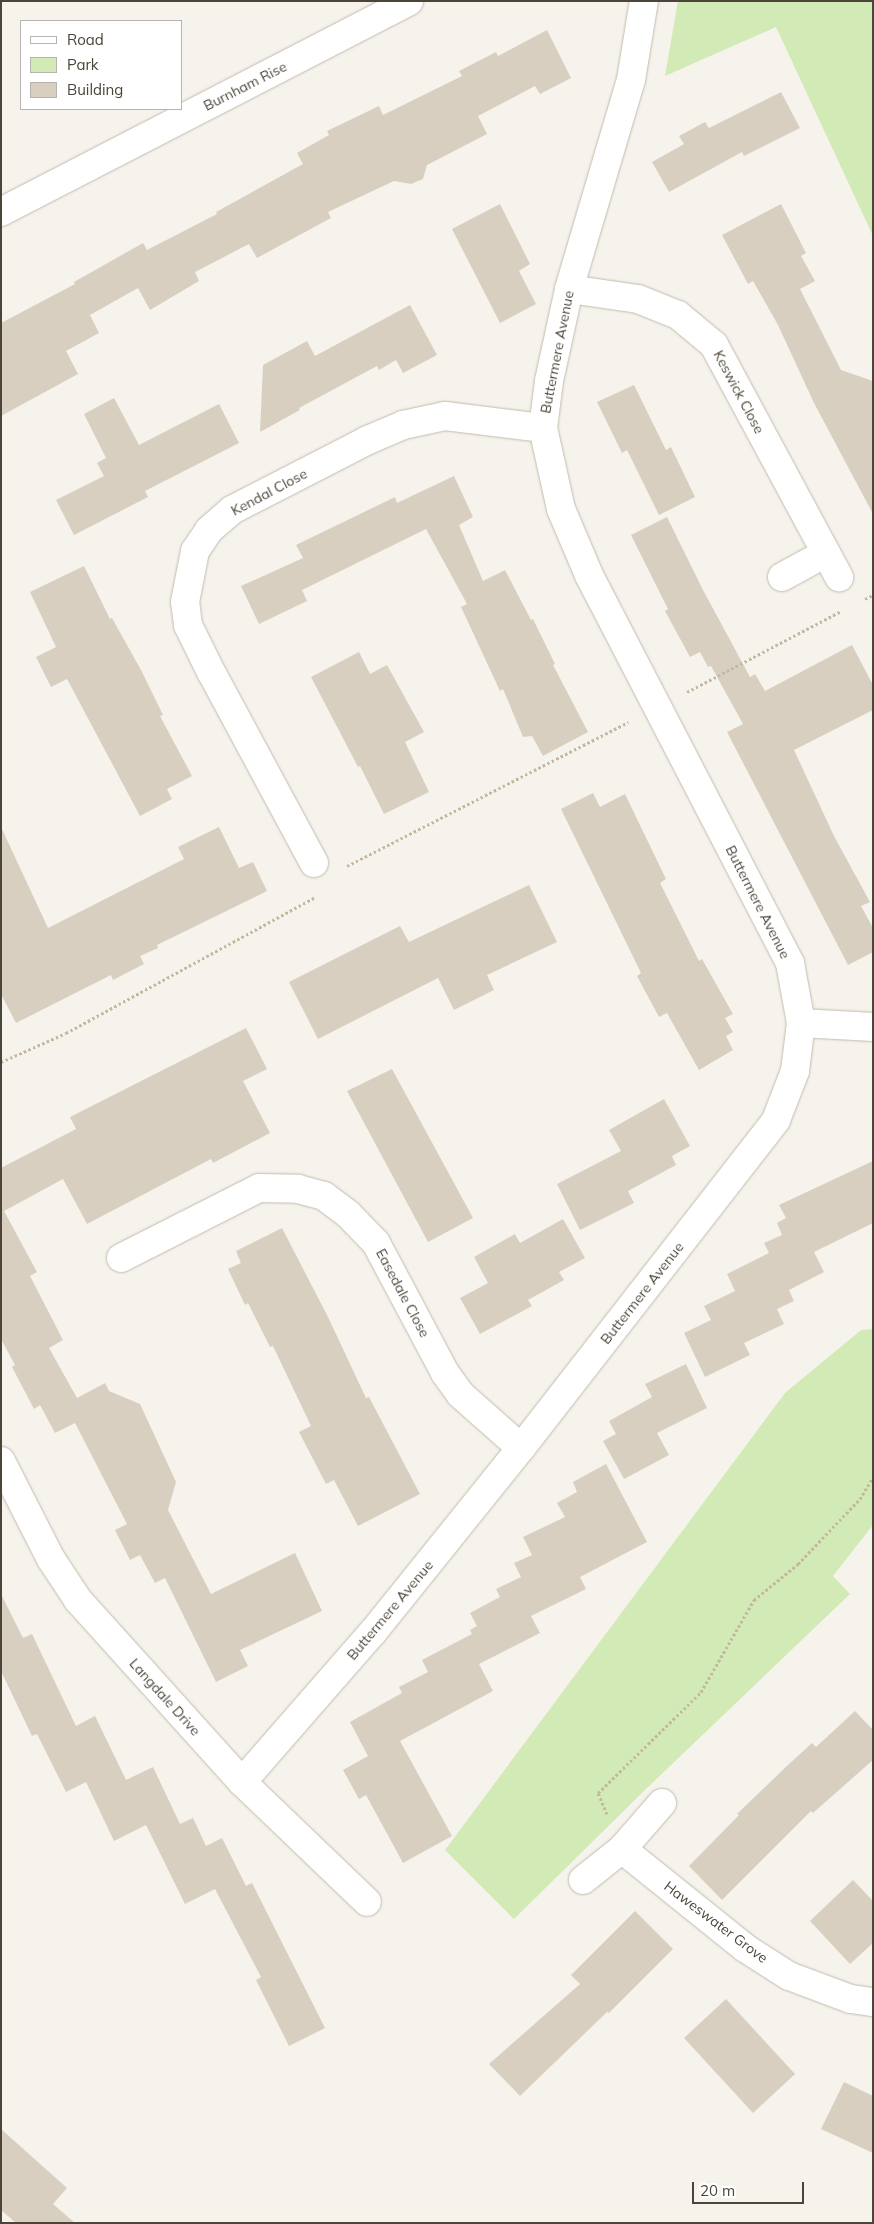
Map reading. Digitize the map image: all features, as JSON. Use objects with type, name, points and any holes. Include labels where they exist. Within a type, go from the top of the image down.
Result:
[{"type":"street","name":"Burnham Rise","points":[[1,212],[409,1]]},
{"type":"street","name":"Buttermere Avenue","points":[[242,1782],[373,1632],[521,1448],[776,1120],[795,1071],[801,1024],[790,963],[589,575],[561,509],[543,428],[550,381],[569,289],[631,80],[644,1]]},
{"type":"street","name":"Keswick Close","points":[[569,289],[638,299],[678,315],[714,345],[832,565],[782,577]]},
{"type":"street","name":"Kendal Close","points":[[319,870],[211,672],[188,625],[185,602],[195,551],[209,530],[232,510],[368,440],[403,425],[444,416],[543,428]]},
{"type":"street","points":[[801,1024],[873,1027]]},
{"type":"street","name":"Easedale Close","points":[[121,1258],[259,1188],[298,1189],[324,1196],[348,1214],[376,1243],[445,1374],[460,1394],[521,1448]]},
{"type":"street","name":"Langdale Drive","points":[[1,1461],[51,1559],[78,1600],[242,1782],[367,1902]]},
{"type":"street","points":[[583,1880],[622,1849],[662,1803]]},
{"type":"street","name":"Haweswater Grove","points":[[622,1849],[745,1948],[789,1976],[851,1999],[873,2002]]},
{"type":"path","points":[[859,602],[873,595]]},
{"type":"path","points":[[1,1062],[66,1033],[331,888],[319,870],[657,707],[843,611]]},
{"type":"path","points":[[622,1849],[598,1793],[701,1692],[754,1600],[798,1564],[860,1498],[873,1477]]},
{"type":"green space","points":[[678,1],[873,1],[873,236],[776,27],[665,76]]},
{"type":"green space","points":[[873,1329],[873,1525],[833,1576],[850,1594],[647,1788],[514,1919],[445,1850],[785,1393],[861,1330]]},
{"type":"building","points":[[547,30],[571,78],[540,94],[535,86],[478,116],[487,134],[427,165],[423,179],[411,184],[394,181],[328,212],[331,218],[257,258],[249,244],[195,272],[199,281],[150,310],[138,288],[90,315],[99,333],[66,351],[78,374],[1,416],[1,323],[75,284],[74,282],[143,243],[147,250],[217,214],[216,212],[303,164],[297,153],[329,135],[327,131],[379,106],[383,115],[462,76],[459,71],[496,52],[498,56]]},
{"type":"building","points":[[781,92],[800,128],[744,156],[742,152],[669,192],[652,162],[684,144],[679,136],[705,122],[709,128]]},
{"type":"building","points":[[500,204],[530,264],[519,271],[536,304],[500,323],[452,229]]},
{"type":"building","points":[[781,204],[806,253],[801,256],[815,281],[800,289],[841,370],[873,381],[873,514],[814,403],[778,325],[753,281],[748,284],[722,235]]},
{"type":"building","points":[[410,305],[437,355],[403,373],[396,360],[379,370],[377,366],[299,408],[300,410],[260,432],[263,365],[307,341],[315,356]]},
{"type":"building","points":[[634,385],[666,450],[671,447],[695,497],[659,515],[627,450],[622,453],[597,402]]},
{"type":"building","points":[[114,398],[139,445],[219,404],[239,443],[145,491],[148,497],[74,535],[56,500],[104,476],[97,463],[106,458],[84,414]]},
{"type":"building","points":[[454,476],[473,517],[459,525],[483,581],[505,570],[531,620],[533,619],[555,664],[553,665],[588,732],[543,756],[532,736],[523,737],[503,689],[500,691],[461,607],[467,604],[426,529],[302,590],[307,601],[259,624],[241,586],[303,558],[296,545],[395,497],[397,503]]},
{"type":"building","points":[[667,517],[703,590],[750,677],[755,674],[765,691],[852,645],[873,685],[873,710],[794,750],[834,836],[870,902],[861,906],[873,928],[873,952],[848,965],[727,732],[743,724],[711,666],[708,667],[700,652],[690,657],[665,611],[668,609],[631,535]]},
{"type":"building","points":[[84,566],[110,619],[112,618],[141,670],[163,715],[160,716],[192,776],[167,789],[172,799],[140,816],[67,679],[51,687],[36,657],[56,647],[30,592]]},
{"type":"building","points":[[359,652],[370,674],[387,665],[424,732],[405,742],[429,792],[384,814],[311,677]]},
{"type":"building","points":[[593,793],[600,807],[625,794],[666,879],[660,883],[699,961],[702,959],[733,1014],[725,1018],[733,1032],[726,1036],[733,1050],[699,1070],[667,1013],[659,1017],[637,976],[641,973],[561,809]]},
{"type":"building","points":[[1,827],[48,928],[184,859],[178,847],[219,827],[239,868],[253,862],[267,891],[157,945],[158,948],[140,956],[144,964],[113,980],[111,975],[16,1023],[1,994]]},
{"type":"building","points":[[529,885],[557,942],[487,975],[494,990],[454,1010],[438,978],[318,1039],[289,982],[400,926],[409,942]]},
{"type":"building","points":[[246,1028],[267,1069],[243,1081],[270,1133],[213,1163],[211,1159],[87,1224],[63,1179],[4,1211],[37,1272],[30,1276],[63,1340],[49,1348],[77,1398],[105,1383],[109,1391],[140,1404],[176,1482],[168,1510],[211,1594],[295,1553],[322,1611],[240,1650],[248,1666],[216,1682],[165,1578],[155,1583],[140,1555],[130,1560],[115,1530],[127,1524],[75,1423],[55,1433],[40,1405],[34,1409],[12,1367],[15,1365],[1,1339],[1,1168],[76,1129],[70,1117]]},
{"type":"building","points":[[392,1069],[473,1218],[428,1242],[347,1091]]},
{"type":"building","points":[[664,1099],[690,1146],[672,1156],[676,1165],[628,1191],[634,1203],[580,1230],[557,1184],[621,1151],[609,1130]]},
{"type":"building","points":[[873,1161],[873,1223],[814,1252],[824,1272],[789,1290],[794,1301],[777,1309],[784,1324],[744,1343],[750,1355],[705,1377],[684,1333],[711,1320],[704,1306],[735,1291],[727,1274],[769,1253],[764,1243],[782,1235],[777,1223],[786,1218],[779,1205]]},
{"type":"building","points":[[563,1219],[585,1258],[559,1272],[564,1280],[528,1300],[532,1306],[480,1334],[460,1298],[488,1283],[474,1257],[515,1234],[520,1243]]},
{"type":"building","points":[[282,1228],[328,1317],[366,1398],[369,1397],[420,1494],[358,1526],[334,1480],[326,1484],[299,1432],[311,1426],[273,1346],[270,1347],[248,1303],[245,1305],[228,1269],[241,1263],[236,1251]]},
{"type":"building","points":[[686,1364],[707,1408],[657,1433],[669,1455],[624,1479],[603,1441],[616,1434],[609,1421],[652,1397],[645,1384]]},
{"type":"building","points":[[606,1464],[647,1542],[580,1577],[586,1589],[531,1616],[540,1633],[479,1664],[493,1691],[400,1741],[452,1836],[403,1863],[366,1795],[359,1799],[343,1770],[368,1756],[350,1722],[402,1693],[399,1687],[428,1672],[422,1660],[472,1634],[470,1630],[477,1626],[470,1613],[500,1597],[496,1589],[521,1577],[514,1563],[532,1555],[523,1537],[565,1517],[557,1503],[577,1492],[573,1482]]},
{"type":"building","points":[[1,1594],[23,1638],[32,1634],[76,1726],[95,1716],[126,1780],[153,1767],[180,1824],[193,1818],[206,1846],[222,1838],[246,1886],[252,1883],[325,2028],[289,2046],[256,1980],[261,1977],[215,1889],[185,1904],[146,1825],[114,1841],[86,1782],[66,1792],[37,1734],[32,1736],[1,1671]]},
{"type":"building","points":[[855,1711],[873,1730],[873,1760],[813,1813],[811,1811],[722,1900],[689,1866],[739,1815],[737,1814],[788,1765],[812,1743],[816,1747]]},
{"type":"building","points":[[853,1880],[873,1901],[873,1943],[850,1964],[810,1921]]},
{"type":"building","points":[[635,1911],[673,1949],[609,2013],[607,2012],[520,2096],[489,2064],[580,1984],[571,1975]]},
{"type":"building","points":[[726,1999],[795,2074],[753,2113],[684,2038]]},
{"type":"building","points":[[844,2082],[873,2096],[873,2153],[821,2129]]},
{"type":"building","points":[[1,2129],[67,2188],[53,2204],[75,2223],[16,2223],[1,2210]]}]
